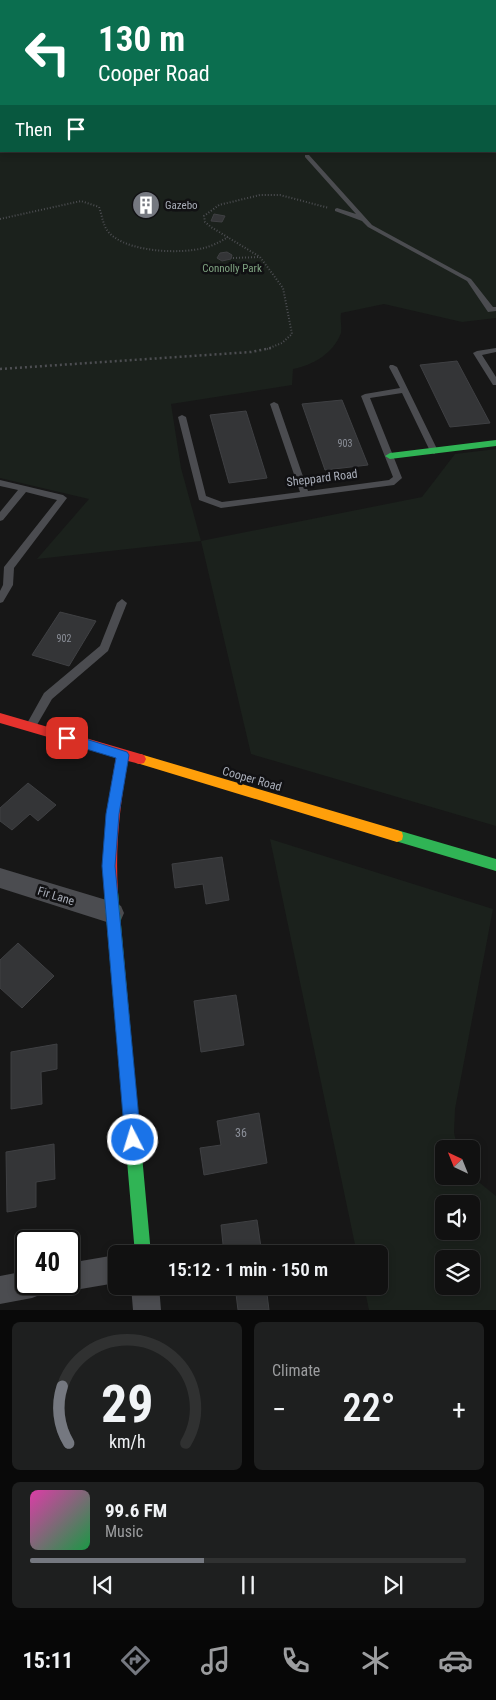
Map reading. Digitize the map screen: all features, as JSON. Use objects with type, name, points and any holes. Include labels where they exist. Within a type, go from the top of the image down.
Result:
[{"type":"street","points":[[390,456],[496,443]]},
{"type":"street","name":"Cooper Road","points":[[0,718],[496,865]]},
{"type":"street","points":[[123,755],[112,814],[109,866],[142,1245]]},
{"type":"street","name":"Fir Lane","points":[[0,878],[113,913]]},
{"type":"street","points":[[80,1275],[108,1270]]},
{"type":"street","points":[[0,1290],[15,1287]]},
{"type":"street","points":[[146,1295],[147,1310]]},
{"type":"lane","points":[[307,156],[370,226],[469,280],[491,310],[496,309]]},
{"type":"lane","points":[[337,210],[364,219]]},
{"type":"lane","points":[[496,350],[477,353],[496,383]]},
{"type":"lane","points":[[393,367],[434,451]]},
{"type":"lane","points":[[390,456],[365,396],[404,390]]},
{"type":"lane","points":[[274,404],[305,494]]},
{"type":"lane","name":"Sheppard Road","points":[[182,417],[202,498],[221,505],[391,483],[398,478],[390,456]]},
{"type":"lane","points":[[0,483],[63,498],[10,567],[8,585],[0,600]]},
{"type":"lane","points":[[0,518],[24,489]]},
{"type":"lane","points":[[0,576],[8,585]]},
{"type":"lane","points":[[30,727],[48,696],[81,670],[104,648],[122,603]]},
{"type":"path","points":[[0,369],[244,353],[274,348],[285,342],[292,334],[283,288],[260,257],[229,236],[211,227],[205,222],[204,216],[219,205],[260,195],[280,195],[337,210]]},
{"type":"path","points":[[0,219],[81,201],[99,207],[106,230],[118,241],[140,248],[170,251],[202,249],[229,236]]},
{"type":"path","points":[[232,258],[260,257]]},
{"type":"green space","name":"Connolly Park","points":[[0,152],[496,152],[496,318],[462,322],[384,304],[341,313],[341,333],[333,347],[328,353],[308,365],[293,369],[292,385],[171,404],[181,468],[201,541],[37,559],[89,499],[0,478]]},
{"type":"green space","points":[[496,449],[496,826],[251,754],[201,541],[422,497],[455,454]]},
{"type":"green space","points":[[270,839],[493,909],[455,1109],[454,1133],[456,1140],[435,1140],[435,1185],[480,1185],[480,1183],[496,1196],[496,1310],[369,1310],[366,1295],[388,1295],[388,1245],[355,1245]]},
{"type":"building","points":[[214,214],[225,216],[222,222],[211,221]]},
{"type":"building","points":[[227,252],[232,255],[231,259],[222,261],[217,258],[220,253]]},
{"type":"building","points":[[457,361],[490,423],[450,427],[420,365]]},
{"type":"building","points":[[342,400],[368,465],[325,470],[302,404]]},
{"type":"building","points":[[246,411],[267,478],[229,483],[210,415]]},
{"type":"building","points":[[60,612],[96,621],[69,666],[32,655]]},
{"type":"building","points":[[28,783],[56,805],[38,821],[30,814],[12,830],[0,821],[0,808]]},
{"type":"building","points":[[222,857],[229,900],[206,904],[203,884],[175,888],[172,864]]},
{"type":"building","points":[[18,943],[54,976],[22,1008],[0,988],[0,960]]},
{"type":"building","points":[[236,995],[244,1045],[201,1052],[194,1001]]},
{"type":"building","points":[[57,1044],[57,1069],[41,1072],[42,1104],[11,1109],[11,1052]]},
{"type":"building","points":[[259,1113],[267,1163],[204,1175],[200,1148],[221,1145],[217,1121]]},
{"type":"building","points":[[54,1144],[55,1179],[36,1182],[36,1207],[7,1212],[6,1152]]},
{"type":"building","points":[[257,1220],[261,1245],[223,1245],[221,1225]]},
{"type":"building","points":[[236,1295],[267,1295],[269,1310],[238,1310]]},
{"type":"traffic: fast","points":[[390,456],[496,443]]},
{"type":"traffic: fast","points":[[397,836],[496,865]]},
{"type":"traffic: fast","points":[[111,892],[142,1245]]},
{"type":"traffic: slow","points":[[140,759],[397,836]]},
{"type":"traffic: jam","points":[[0,718],[140,759]]},
{"type":"traffic: jam","points":[[111,892],[110,857],[112,823],[123,755]]},
{"type":"place","name":"Gazebo","points":[[146,205]]},
{"type":"route","points":[[67,738],[123,755],[112,814],[109,866],[133,1140]]}]
